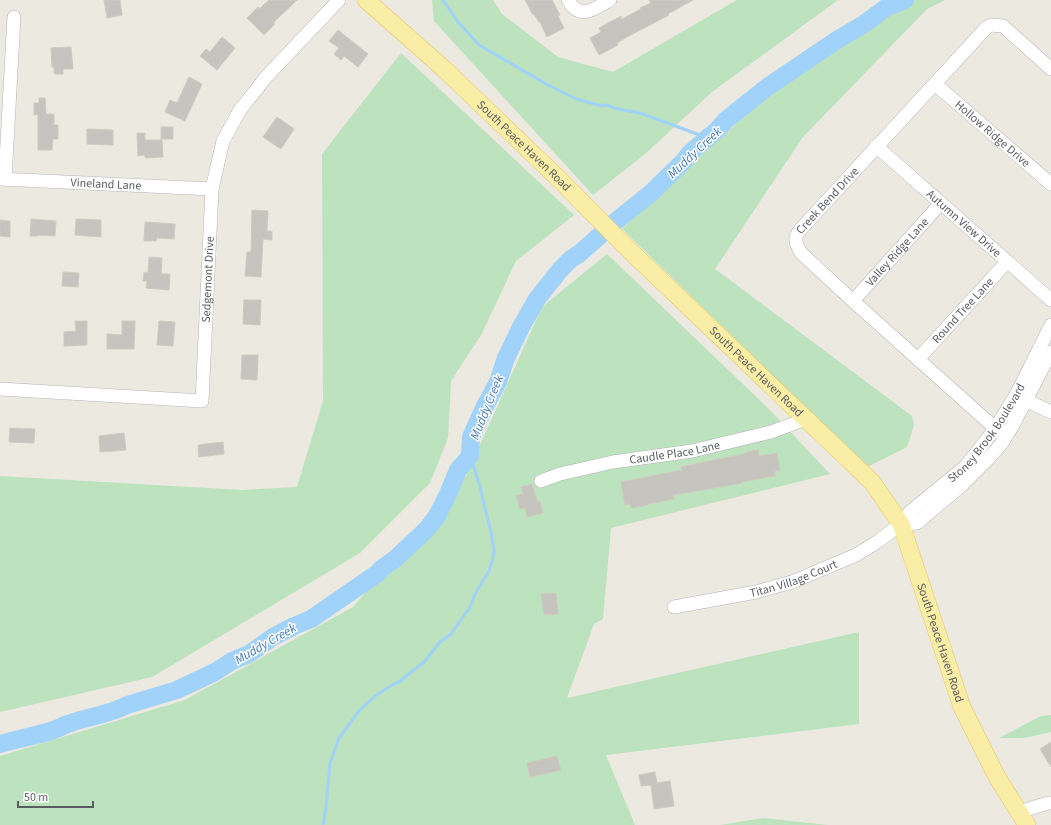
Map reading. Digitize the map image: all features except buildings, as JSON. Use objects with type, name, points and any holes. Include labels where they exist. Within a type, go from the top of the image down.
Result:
[{"type":"main road","name":"South Peace Haven Road","points":[[366,0],[443,68],[560,180],[625,246],[872,482],[901,524],[962,707],[998,777],[1023,819]]},
{"type":"street","name":"Sedgemont Drive","points":[[0,389],[202,401],[212,189],[223,141],[240,110],[267,76],[340,0]]},
{"type":"street","points":[[568,0],[575,9],[581,12],[588,12],[610,0]]},
{"type":"street","points":[[3,179],[14,17]]},
{"type":"street","name":"Creek Bend Drive","points":[[1000,433],[853,301],[802,252],[796,244],[796,234],[987,27],[991,25],[1003,26],[1051,69]]},
{"type":"street","name":"Hollow Ridge Drive","points":[[935,84],[1051,184]]},
{"type":"street","name":"Autumn View Drive","points":[[876,146],[1051,300]]},
{"type":"street","name":"Vineland Lane","points":[[3,179],[212,189]]},
{"type":"street","name":"Valley Ridge Lane","points":[[853,301],[941,204]]},
{"type":"street","name":"Round Tree Lane","points":[[918,359],[1007,262]]},
{"type":"street","name":"Stoney Brook Boulevard","points":[[901,524],[917,523],[962,485],[988,459],[1000,433],[1021,398],[1051,325]]},
{"type":"street","points":[[1051,352],[1021,398],[1051,412]]},
{"type":"street","name":"Caudle Place Lane","points":[[541,482],[560,474],[613,462],[692,451],[764,434],[806,419]]},
{"type":"street","name":"Titan Village Court","points":[[674,607],[756,592],[792,582],[856,554],[877,542],[901,524]]},
{"type":"street","points":[[1023,819],[1048,803],[1051,803]]},
{"type":"green space","points":[[432,0],[493,0],[502,14],[558,57],[613,72],[737,0],[838,0],[712,92],[645,154],[593,195],[434,21]]},
{"type":"green space","points":[[897,0],[945,0],[927,9],[803,137],[715,269],[912,416],[914,425],[907,447],[867,467],[622,229],[755,106]]},
{"type":"green space","points":[[401,53],[574,215],[516,261],[481,335],[451,381],[448,438],[430,483],[360,553],[152,677],[0,712],[0,476],[242,490],[297,487],[323,401],[322,154]]},
{"type":"green space","points":[[607,254],[769,409],[830,474],[611,528],[603,619],[594,624],[567,698],[859,632],[859,724],[606,755],[635,825],[0,825],[0,756],[185,700],[353,607],[466,476],[542,307]]},
{"type":"green space","points":[[1051,715],[1051,732],[1024,738],[999,738],[1041,716]]},
{"type":"green space","points":[[763,818],[828,825],[720,825]]},
{"type":"waterway","points":[[443,0],[458,22],[479,45],[548,85],[576,99],[602,106],[606,105],[640,113],[708,138]]},
{"type":"waterway","name":"Muddy Creek","points":[[0,744],[51,731],[71,723],[108,713],[127,705],[177,690],[215,672],[232,661],[249,654],[273,637],[311,619],[378,573],[427,529],[437,516],[458,470],[470,456],[471,437],[498,382],[506,358],[521,327],[537,299],[560,270],[571,259],[579,254],[651,193],[684,161],[690,153],[717,130],[726,120],[766,88],[837,40],[864,24],[887,7],[905,0]]},
{"type":"waterway","points":[[323,825],[330,763],[339,738],[359,711],[375,696],[399,682],[424,662],[440,642],[451,634],[470,607],[476,592],[489,571],[494,550],[480,486],[470,456]]}]
